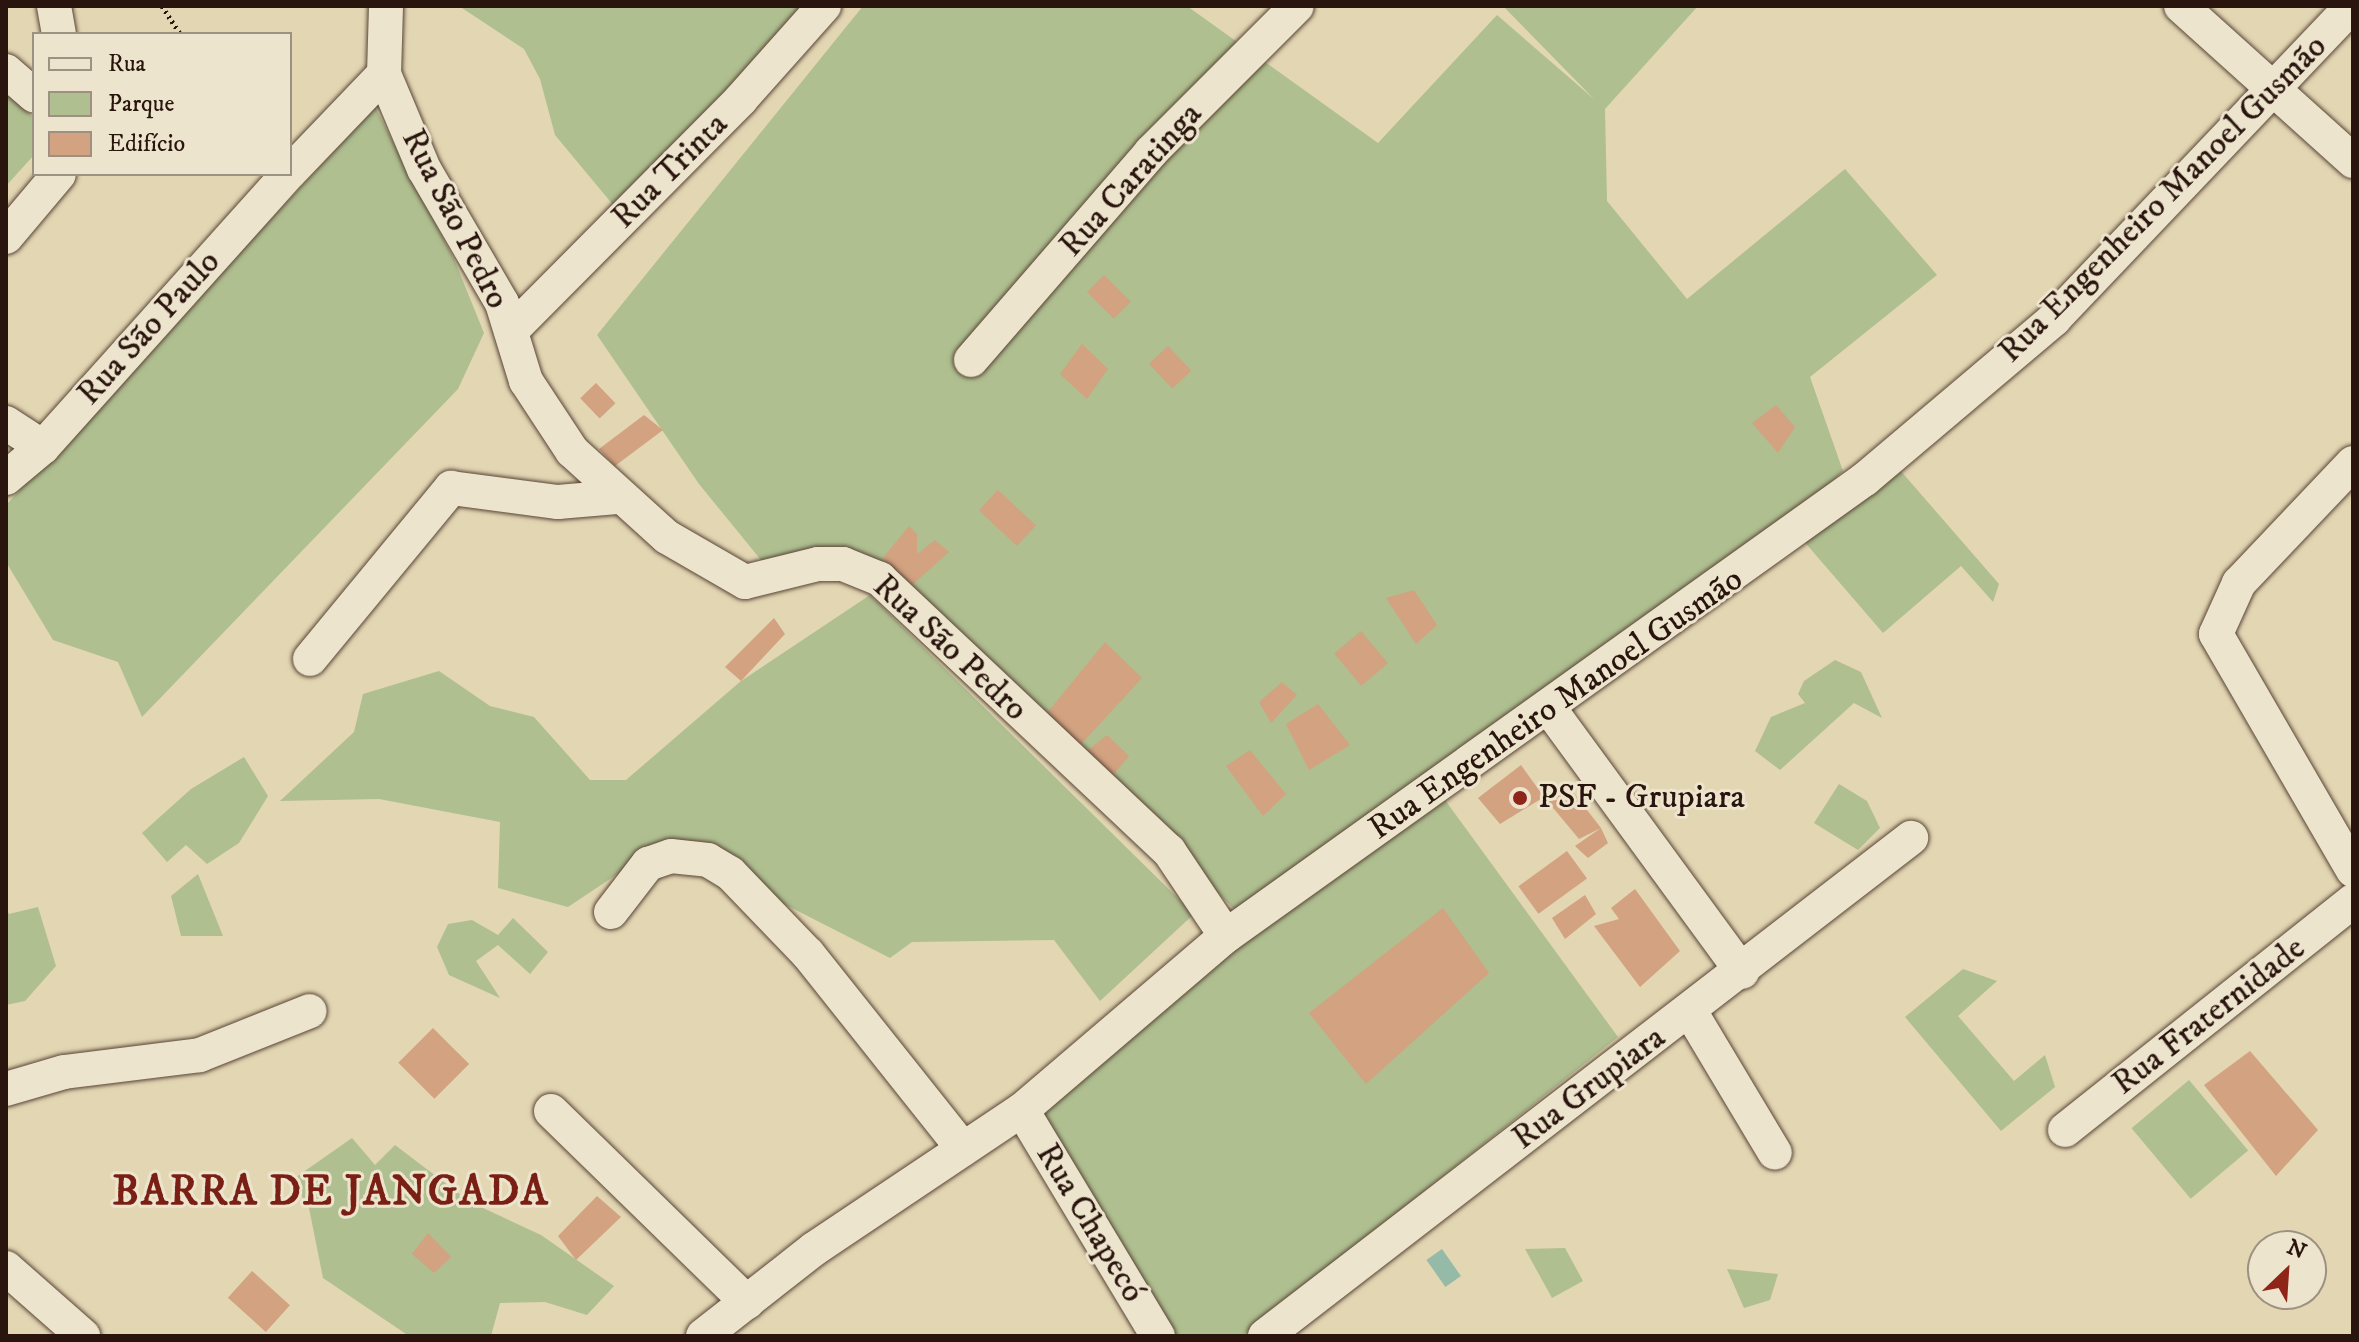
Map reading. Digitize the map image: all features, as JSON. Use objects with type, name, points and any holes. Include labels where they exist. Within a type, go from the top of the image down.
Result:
[{"type":"street","points":[[54,6],[59,32]]},
{"type":"street","points":[[384,74],[386,6]]},
{"type":"street","name":"Rua Trinta","points":[[511,331],[741,99],[824,6]]},
{"type":"street","name":"Rua Caratinga","points":[[971,360],[1151,152],[1297,6]]},
{"type":"street","points":[[2181,6],[2353,161]]},
{"type":"street","name":"Rua Engenheiro Manoel Gusmão","points":[[703,1336],[1022,1110],[1226,936],[1798,532],[1904,448],[2054,319],[2352,6]]},
{"type":"street","points":[[6,71],[32,93]]},
{"type":"street","name":"Rua São Paulo","points":[[292,170],[384,74]]},
{"type":"street","name":"Rua São Pedro","points":[[384,74],[424,169],[502,303],[526,381],[572,451],[617,497],[703,562],[745,582],[818,564],[843,564],[880,579],[1169,851],[1226,936]]},
{"type":"street","name":"Rua São Paulo","points":[[6,478],[43,447],[286,176]]},
{"type":"street","points":[[6,237],[55,180]]},
{"type":"street","points":[[6,423],[43,447]]},
{"type":"street","points":[[2353,463],[2239,583],[2216,634],[2219,644],[2353,870]]},
{"type":"street","points":[[310,659],[451,488],[558,502],[617,497]]},
{"type":"street","points":[[1549,708],[1742,972]]},
{"type":"street","name":"Rua Grupiara","points":[[1265,1336],[1742,972],[1911,838]]},
{"type":"street","points":[[611,912],[648,864],[671,856],[708,860],[730,873],[808,954],[963,1149]]},
{"type":"street","name":"Rua Fraternidade","points":[[2065,1130],[2353,901]]},
{"type":"street","points":[[6,1089],[64,1072],[200,1055],[310,1011]]},
{"type":"street","points":[[1690,1011],[1775,1153]]},
{"type":"street","name":"Rua Chapecó","points":[[1022,1110],[1158,1336]]},
{"type":"street","points":[[551,1111],[747,1302]]},
{"type":"street","points":[[6,1268],[83,1336]]},
{"type":"path","points":[[162,6],[179,32]]},
{"type":"green space","points":[[459,6],[807,6],[614,206],[555,135],[540,79],[524,49]]},
{"type":"green space","points":[[863,6],[1187,6],[1378,143],[1497,15],[1594,99],[1503,6],[1698,6],[1605,109],[1607,201],[1687,299],[1845,169],[1937,275],[1810,377],[1843,471],[1725,584],[1238,913],[933,609],[851,551],[761,560],[699,484],[597,335]]},
{"type":"green space","points":[[6,92],[32,116],[32,157],[6,186]]},
{"type":"green space","points":[[375,107],[454,259],[484,333],[458,389],[142,717],[118,662],[53,640],[6,562],[6,505]]},
{"type":"green space","points":[[1893,462],[1999,584],[1993,602],[1961,566],[1883,633],[1802,539]]},
{"type":"green space","points":[[870,595],[1194,914],[1100,1001],[1054,940],[912,942],[890,958],[664,843],[568,907],[498,888],[500,822],[379,799],[280,801],[354,732],[363,694],[439,671],[490,706],[534,717],[590,780],[626,780],[741,681]]},
{"type":"green space","points":[[1835,660],[1861,672],[1882,718],[1854,703],[1780,770],[1755,751],[1771,717],[1805,703],[1798,694],[1804,681]]},
{"type":"green space","points":[[244,757],[268,796],[239,843],[207,864],[186,845],[167,862],[142,833],[191,789]]},
{"type":"green space","points":[[1839,784],[1867,801],[1880,828],[1858,850],[1814,823]]},
{"type":"green space","points":[[1445,800],[1618,1037],[1242,1336],[1175,1336],[1039,1107],[1225,944]]},
{"type":"green space","points":[[198,874],[223,936],[181,936],[171,896]]},
{"type":"green space","points":[[38,907],[56,966],[25,1001],[6,1005],[6,908],[9,914]]},
{"type":"green space","points":[[513,918],[548,952],[530,974],[498,945],[476,961],[500,998],[449,975],[437,947],[448,924],[472,920],[498,935]]},
{"type":"green space","points":[[1963,969],[1997,981],[1958,1016],[2014,1081],[2045,1055],[2055,1087],[2001,1131],[1905,1017]]},
{"type":"green space","points":[[2189,1080],[2248,1150],[2191,1199],[2132,1128]]},
{"type":"green space","points":[[352,1138],[375,1165],[395,1145],[470,1202],[541,1235],[614,1286],[587,1315],[545,1302],[500,1303],[491,1336],[409,1336],[323,1278],[309,1208],[292,1180]]},
{"type":"green space","points":[[1565,1248],[1583,1281],[1552,1298],[1525,1249]]},
{"type":"green space","points":[[1727,1269],[1778,1274],[1770,1300],[1744,1308]]},
{"type":"shaded area","points":[[1442,1249],[1461,1276],[1445,1287],[1426,1260]]},
{"type":"building","points":[[1104,275],[1131,302],[1114,319],[1087,292]]},
{"type":"building","points":[[1082,344],[1108,369],[1087,399],[1060,374]]},
{"type":"building","points":[[1168,346],[1191,371],[1172,389],[1149,364]]},
{"type":"building","points":[[596,383],[615,403],[600,418],[580,398]]},
{"type":"building","points":[[1776,405],[1795,427],[1778,453],[1752,423]]},
{"type":"building","points":[[644,415],[663,430],[615,466],[599,449]]},
{"type":"building","points":[[998,490],[1036,525],[1017,546],[979,510]]},
{"type":"building","points":[[909,526],[917,534],[917,554],[935,540],[949,552],[910,587],[883,558]]},
{"type":"building","points":[[1414,590],[1437,625],[1416,644],[1386,598]]},
{"type":"building","points":[[774,618],[785,634],[741,681],[725,667]]},
{"type":"building","points":[[1361,631],[1388,663],[1361,686],[1334,653]]},
{"type":"building","points":[[1105,642],[1142,678],[1074,752],[1043,718]]},
{"type":"building","points":[[1282,682],[1297,695],[1271,723],[1259,702]]},
{"type":"building","points":[[1318,704],[1350,745],[1309,770],[1286,724]]},
{"type":"building","points":[[1107,735],[1129,756],[1108,781],[1082,755]]},
{"type":"building","points":[[1250,750],[1286,794],[1263,816],[1226,766]]},
{"type":"building","points":[[1521,765],[1544,797],[1500,824],[1478,798]]},
{"type":"building","points":[[1570,788],[1601,828],[1579,839],[1544,797]]},
{"type":"building","points":[[1601,828],[1608,843],[1588,858],[1575,846]]},
{"type":"building","points":[[1567,851],[1587,879],[1538,914],[1518,886]]},
{"type":"building","points":[[1635,889],[1680,951],[1640,987],[1594,926],[1619,919],[1611,908]]},
{"type":"building","points":[[1585,895],[1596,914],[1565,939],[1552,918]]},
{"type":"building","points":[[1443,908],[1489,973],[1366,1084],[1309,1013]]},
{"type":"building","points":[[433,1028],[469,1064],[434,1099],[398,1063]]},
{"type":"building","points":[[2250,1051],[2318,1130],[2276,1176],[2204,1085]]},
{"type":"building","points":[[597,1196],[621,1217],[576,1260],[558,1236]]},
{"type":"building","points":[[428,1233],[451,1257],[434,1273],[412,1254]]},
{"type":"building","points":[[252,1271],[290,1305],[266,1332],[228,1298]]},
{"type":"place","name":"PSF - Grupiara","points":[[1520,798]]},
{"type":"district","name":"BARRA DE JANGADA","points":[[331,1192]]}]
